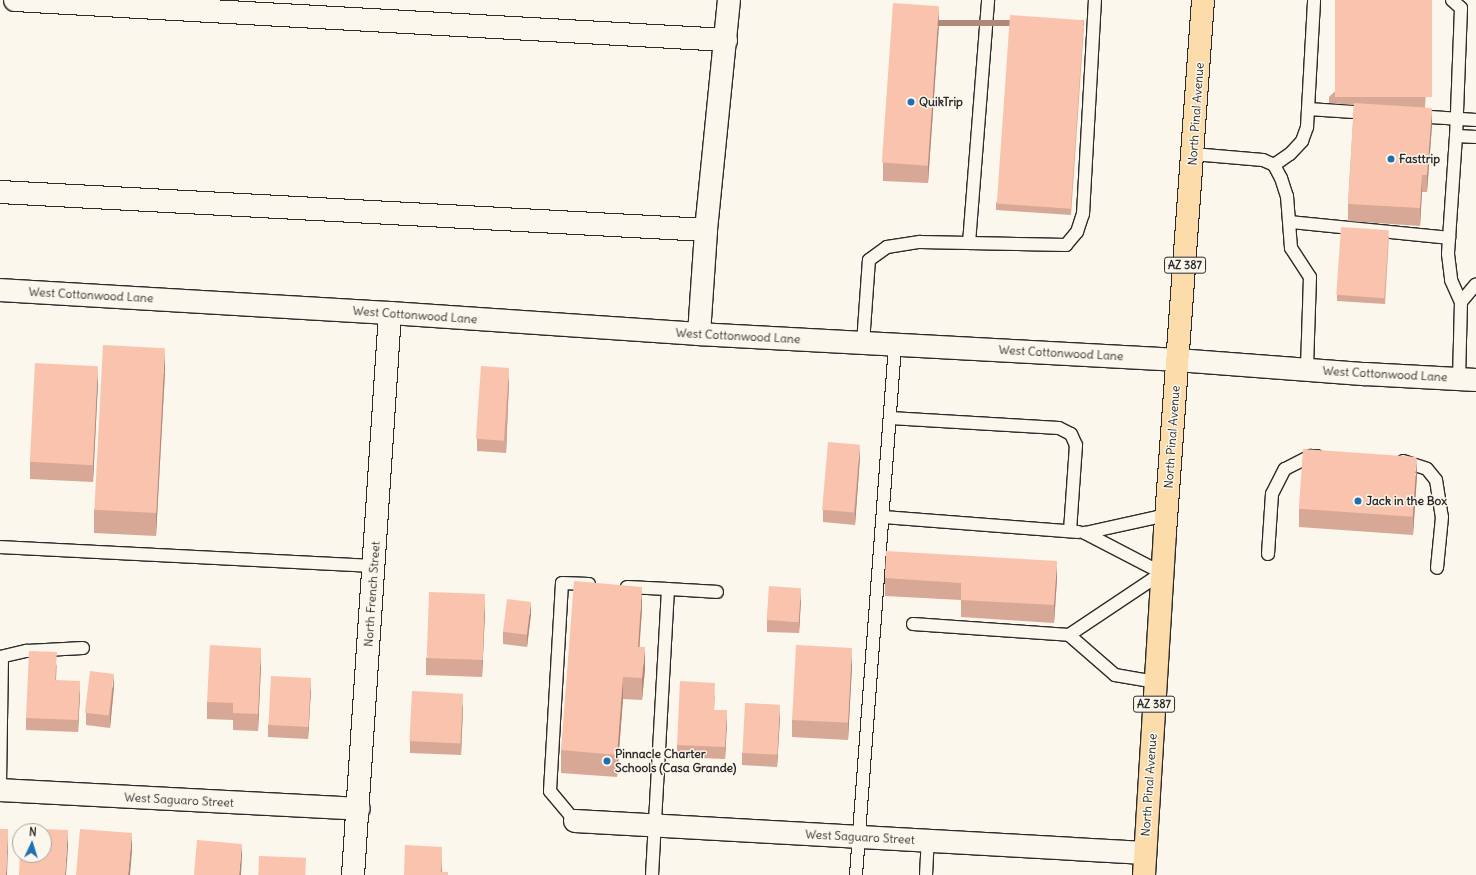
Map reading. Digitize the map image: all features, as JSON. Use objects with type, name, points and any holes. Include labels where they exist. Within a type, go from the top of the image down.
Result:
[{"type":"main road","name":"North Pinal Avenue","points":[[1144,875],[1162,574],[1203,0]]},
{"type":"street","points":[[15,0],[726,40]]},
{"type":"street","points":[[699,334],[706,230],[729,0]]},
{"type":"street","points":[[0,192],[706,230]]},
{"type":"street","name":"West Cottonwood Lane","points":[[0,290],[390,313],[699,334],[1177,360],[1467,379]]},
{"type":"street","name":"North French Street","points":[[353,875],[390,313]]},
{"type":"street","name":"West Saguaro Street","points":[[0,790],[358,809]]},
{"type":"street","name":"West Saguaro Street","points":[[574,821],[1145,853]]},
{"type":"lane","points":[[969,243],[988,0]]},
{"type":"lane","points":[[863,343],[869,260],[887,246],[920,242],[1066,245],[1077,232],[1083,214],[1095,0]]},
{"type":"lane","points":[[1274,165],[1290,154],[1302,141],[1307,127],[1314,0]]},
{"type":"lane","points":[[1452,0],[1461,8],[1456,136],[1448,254],[1451,280],[1461,302],[1467,379]]},
{"type":"lane","points":[[1308,110],[1378,114]]},
{"type":"lane","points":[[1402,116],[1476,120]]},
{"type":"lane","points":[[1456,136],[1476,137]]},
{"type":"lane","points":[[1193,154],[1263,160],[1274,165],[1281,178],[1287,196],[1291,248],[1310,277],[1307,369]]},
{"type":"lane","points":[[1290,222],[1449,238]]},
{"type":"lane","points":[[1461,302],[1476,284]]},
{"type":"lane","points":[[856,875],[895,344]]},
{"type":"lane","points":[[890,418],[1059,428],[1071,434],[1076,445],[1070,531]]},
{"type":"lane","points":[[1268,554],[1272,494],[1285,469],[1311,456],[1326,456]]},
{"type":"lane","points":[[1392,459],[1426,469],[1436,480],[1442,517],[1437,568]]},
{"type":"lane","points":[[883,517],[1085,533],[1166,515]]},
{"type":"lane","points":[[1069,635],[1162,574],[1085,533]]},
{"type":"lane","points":[[0,547],[373,566]]},
{"type":"lane","points":[[574,821],[550,791],[562,583],[600,585]]},
{"type":"lane","points":[[615,586],[717,592]]},
{"type":"lane","points":[[652,875],[668,589]]},
{"type":"lane","points":[[913,624],[1069,635],[1115,675],[1156,682]]},
{"type":"lane","points":[[0,784],[1,657],[27,651],[83,648]]},
{"type":"lane","points":[[926,875],[928,841]]},
{"type":"building","points":[[1335,0],[1432,0],[1432,97],[1335,97]]},
{"type":"building","name":"QuikTrip","points":[[893,3],[939,6],[928,166],[882,163]]},
{"type":"building","points":[[1010,15],[1084,20],[1071,209],[997,204]]},
{"type":"building","name":"Fasttrip","points":[[1354,103],[1432,108],[1427,175],[1422,175],[1420,208],[1348,204]]},
{"type":"building","points":[[1341,227],[1389,230],[1384,298],[1336,295]]},
{"type":"building","points":[[103,345],[165,348],[156,513],[94,510]]},
{"type":"building","points":[[35,363],[98,366],[93,465],[30,462]]},
{"type":"building","points":[[481,366],[509,368],[504,441],[476,439]]},
{"type":"building","points":[[828,442],[860,445],[854,513],[822,510]]},
{"type":"building","name":"Jack in the Box","points":[[1303,449],[1417,457],[1413,517],[1299,509]]},
{"type":"building","points":[[886,551],[1057,561],[1054,605],[961,600],[961,583],[885,578]]},
{"type":"building","points":[[574,581],[642,587],[638,647],[645,647],[642,678],[623,677],[617,755],[561,750]]},
{"type":"building","points":[[769,586],[801,588],[799,622],[767,620]]},
{"type":"building","points":[[429,592],[485,594],[483,660],[427,658]]},
{"type":"building","points":[[507,599],[531,602],[527,635],[503,632]]},
{"type":"building","points":[[210,645],[261,648],[258,714],[233,713],[233,703],[207,702]]},
{"type":"building","points":[[796,645],[852,648],[848,723],[792,720]]},
{"type":"building","points":[[29,651],[57,652],[55,680],[80,681],[78,720],[26,718]]},
{"type":"building","points":[[90,671],[114,674],[109,716],[85,713]]},
{"type":"building","points":[[271,676],[311,678],[308,727],[268,725]]},
{"type":"building","points":[[680,681],[715,683],[714,710],[727,710],[725,747],[677,745]]},
{"type":"building","points":[[412,691],[463,694],[460,744],[409,741]]},
{"type":"building","points":[[745,703],[780,705],[777,755],[742,753]]},
{"type":"building","points":[[0,829],[8,829],[6,875],[0,875]]},
{"type":"building","points":[[52,829],[68,830],[65,875],[19,875],[19,863],[52,863]]},
{"type":"building","points":[[80,829],[132,833],[128,875],[76,875]]},
{"type":"building","points":[[197,840],[242,844],[239,875],[194,875]]},
{"type":"building","points":[[405,845],[442,847],[441,872],[448,872],[448,875],[404,875]]},
{"type":"building","points":[[259,856],[306,858],[305,875],[258,875]]},
{"type":"place","name":"QuikTrip","points":[[911,102]]},
{"type":"place","name":"Fasttrip","points":[[1391,159]]},
{"type":"place","name":"Jack in the Box","points":[[1358,501]]},
{"type":"place","name":"Pinnacle Charter Schools (Casa Grande)","points":[[607,761]]}]
